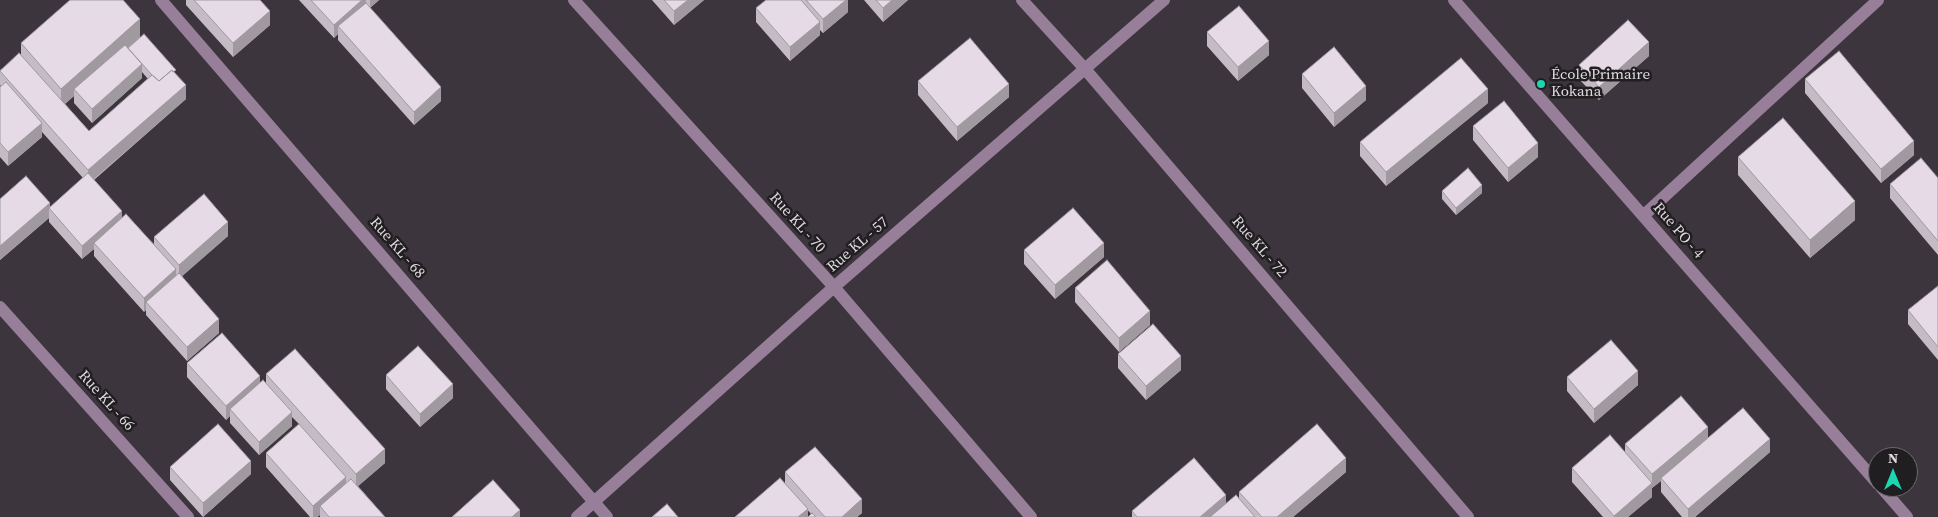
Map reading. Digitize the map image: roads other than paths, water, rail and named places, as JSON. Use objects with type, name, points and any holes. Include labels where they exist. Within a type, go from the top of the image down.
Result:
[{"type":"street","name":"Rue KL - 68","points":[[162,0],[607,517]]},
{"type":"street","name":"Rue KL - 70","points":[[574,0],[834,288],[1030,517]]},
{"type":"street","name":"Rue KL - 72","points":[[1022,0],[1085,70],[1468,517]]},
{"type":"street","name":"Rue KL - 57","points":[[577,517],[834,288],[1164,0]]},
{"type":"street","name":"Rue PO - 4","points":[[1454,0],[1868,473]]},
{"type":"street","points":[[1643,216],[1878,0]]},
{"type":"street","name":"Rue KL - 66","points":[[0,307],[188,517]]},
{"type":"street","points":[[1890,497],[1907,517]]},
{"type":"place","name":"École Primaire Kokana","points":[[1541,84]]}]
